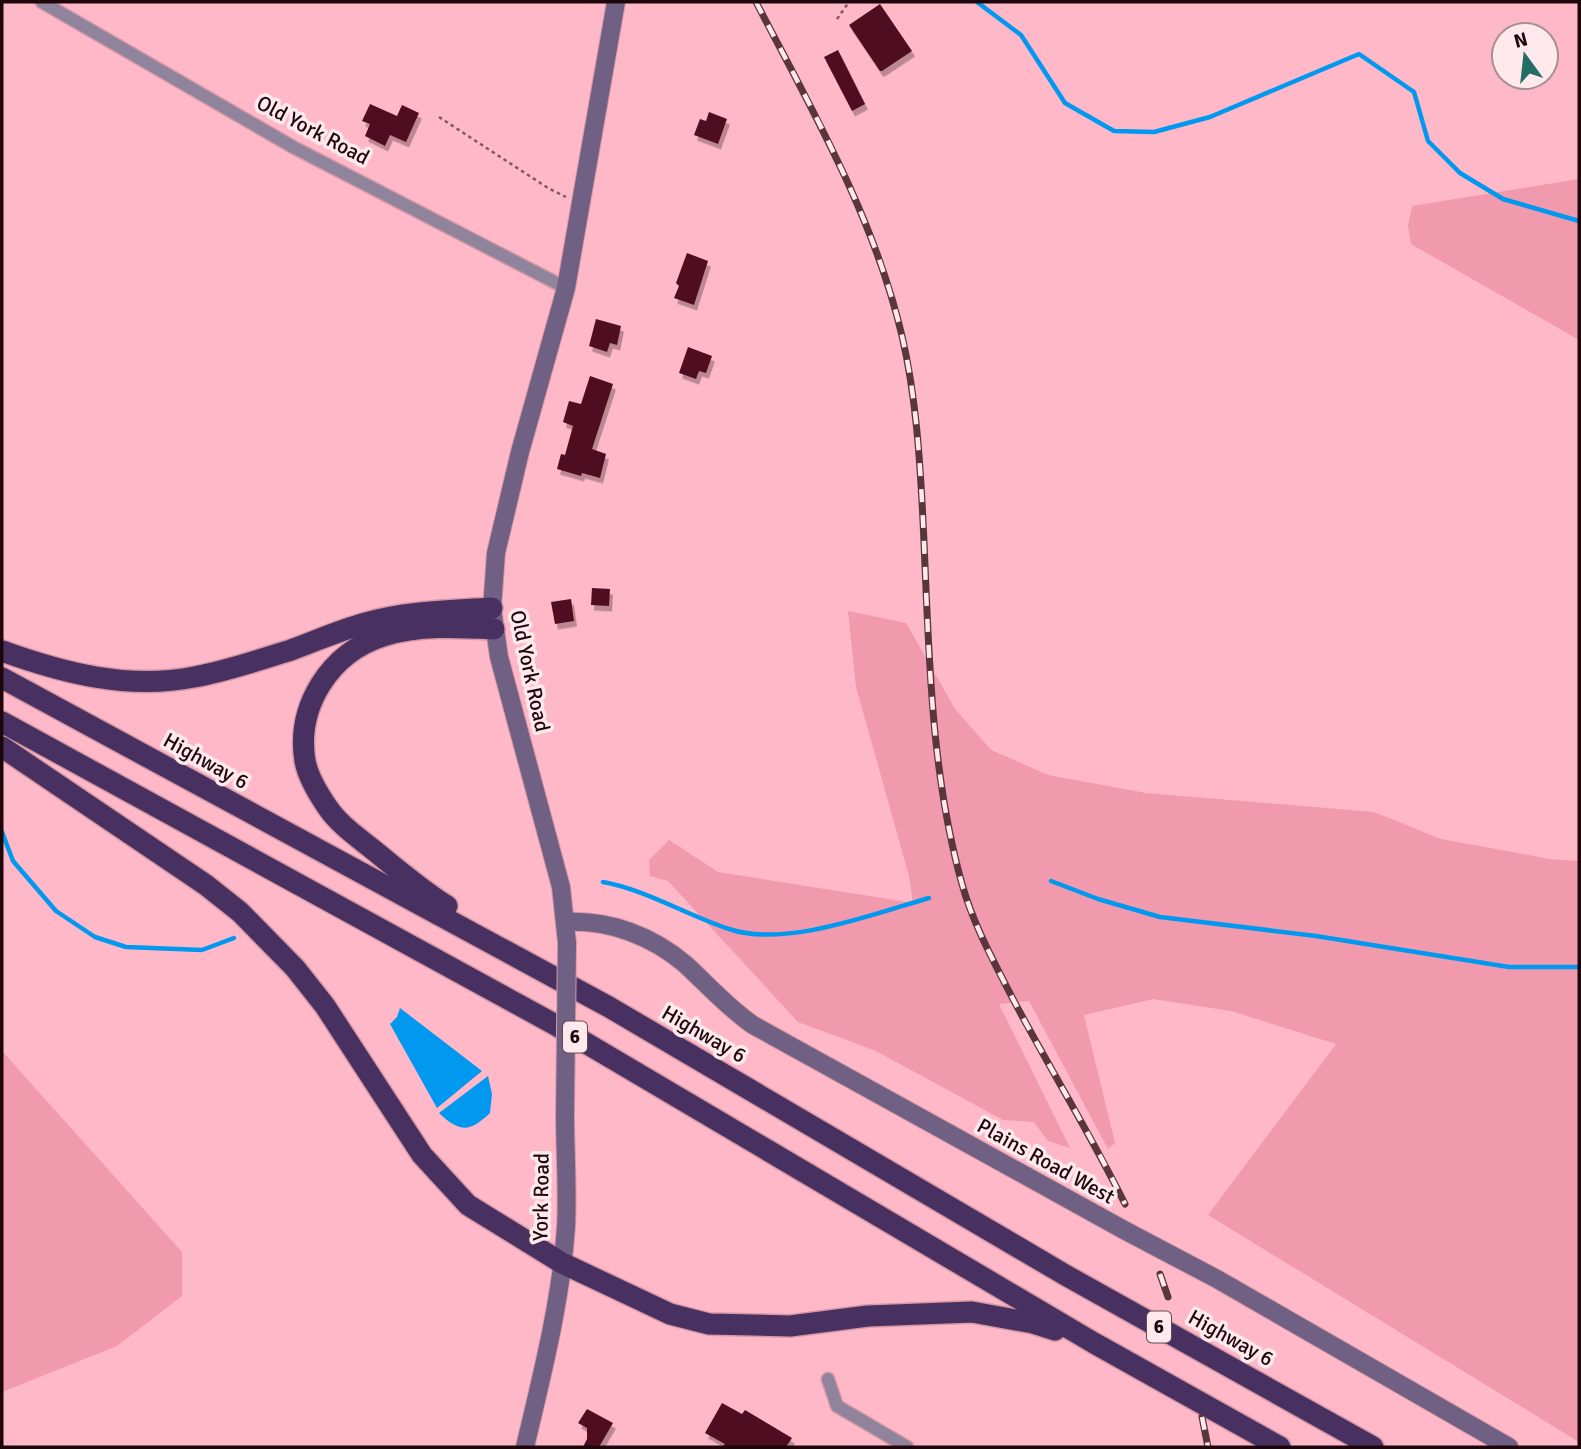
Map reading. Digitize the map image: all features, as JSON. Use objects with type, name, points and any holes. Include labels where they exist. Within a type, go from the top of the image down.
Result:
[{"type":"highway","points":[[2,651],[86,677],[160,681],[192,678],[232,668],[366,623],[410,614],[493,619]]},
{"type":"highway","points":[[493,619],[385,636],[367,642],[347,654],[318,688],[307,709],[305,762],[315,787],[330,811],[343,825],[429,894],[609,1007]]},
{"type":"highway","name":"Highway 6","points":[[2,678],[609,1007],[1067,1276],[1373,1447]]},
{"type":"highway","name":"6","points":[[2,722],[552,1023],[1094,1343],[1280,1447]]},
{"type":"highway","points":[[2,747],[206,885],[240,912],[295,968],[325,1006],[422,1156],[468,1205],[562,1263],[670,1314],[709,1324],[790,1326],[868,1316],[972,1311],[1033,1323],[1094,1343]]},
{"type":"main road","name":"Old York Road","points":[[567,943],[561,887],[493,619],[496,552],[520,452],[566,288],[616,2]]},
{"type":"main road","name":"Plains Road West","points":[[566,922],[602,924],[656,943],[686,965],[723,1002],[753,1025],[1217,1279],[1509,1447]]},
{"type":"main road","name":"York Road","points":[[525,1447],[539,1388],[562,1263],[566,1225],[567,943]]},
{"type":"street","name":"Old York Road","points":[[42,2],[293,146],[566,288]]},
{"type":"street","points":[[828,1379],[837,1406],[907,1447]]},
{"type":"path","points":[[837,19],[849,2]]},
{"type":"path","points":[[439,117],[548,188],[582,204]]},
{"type":"shaded area","points":[[1579,179],[1579,340],[1411,244],[1408,226],[1412,206]]},
{"type":"shaded area","points":[[848,611],[906,623],[955,709],[991,750],[1048,775],[1146,793],[1374,812],[1441,839],[1550,859],[1579,861],[1579,1442],[1208,1215],[1336,1044],[1231,1011],[1153,999],[1084,1015],[1115,1143],[1108,1149],[1029,1001],[999,1004],[1070,1148],[1048,1141],[1034,1122],[1003,1120],[876,1051],[798,1022],[668,881],[650,876],[649,860],[669,840],[718,872],[913,903],[909,876],[856,687]]},
{"type":"shaded area","points":[[2,1051],[182,1252],[182,1296],[117,1346],[2,1392]]},
{"type":"water","points":[[400,1008],[482,1071],[437,1108],[390,1024],[397,1017]]},
{"type":"water","points":[[488,1076],[492,1094],[490,1113],[477,1124],[459,1127],[439,1113]]},
{"type":"building","points":[[880,4],[912,51],[882,71],[849,25]]},
{"type":"building","points":[[838,50],[865,104],[852,111],[824,57]]},
{"type":"building","points":[[370,104],[397,116],[402,105],[419,113],[406,142],[390,135],[385,146],[365,136],[370,124],[362,121]]},
{"type":"building","points":[[709,112],[727,119],[718,144],[694,135],[700,119],[706,121]]},
{"type":"building","points":[[687,253],[708,261],[694,305],[674,298],[679,286],[676,283]]},
{"type":"building","points":[[596,319],[621,326],[617,345],[610,343],[607,352],[589,346]]},
{"type":"building","points":[[688,347],[712,356],[706,373],[699,371],[696,379],[679,373]]},
{"type":"building","points":[[590,376],[613,384],[592,449],[606,454],[600,478],[557,469],[561,454],[565,455],[573,426],[563,422],[569,401],[581,404]]},
{"type":"building","points":[[592,588],[610,589],[609,606],[591,605]]},
{"type":"building","points":[[571,599],[574,621],[555,624],[551,602]]},
{"type":"building","points":[[722,1403],[742,1414],[745,1410],[792,1438],[786,1447],[722,1447],[725,1444],[705,1433]]},
{"type":"building","points":[[587,1409],[613,1423],[599,1447],[583,1447],[587,1439],[587,1428],[578,1423]]},
{"type":"waterway","points":[[977,2],[1021,35],[1065,103],[1114,131],[1154,132],[1210,117],[1359,54],[1414,92],[1428,141],[1460,173],[1503,199],[1579,221]]},
{"type":"waterway","points":[[2,832],[13,861],[56,911],[95,937],[126,947],[202,950],[234,938]]},
{"type":"waterway","points":[[1051,881],[1098,899],[1160,917],[1316,936],[1509,967],[1579,967]]},
{"type":"waterway","points":[[603,882],[635,891],[729,929],[751,934],[802,932],[829,927],[929,898]]},
{"type":"railway","points":[[756,2],[840,165],[875,249],[902,336],[911,382],[919,451],[932,704],[943,795],[962,884],[978,929],[999,973],[1125,1204]]},
{"type":"railway","points":[[1160,1274],[1168,1297]]},
{"type":"railway","points":[[1202,1417],[1208,1447]]}]
